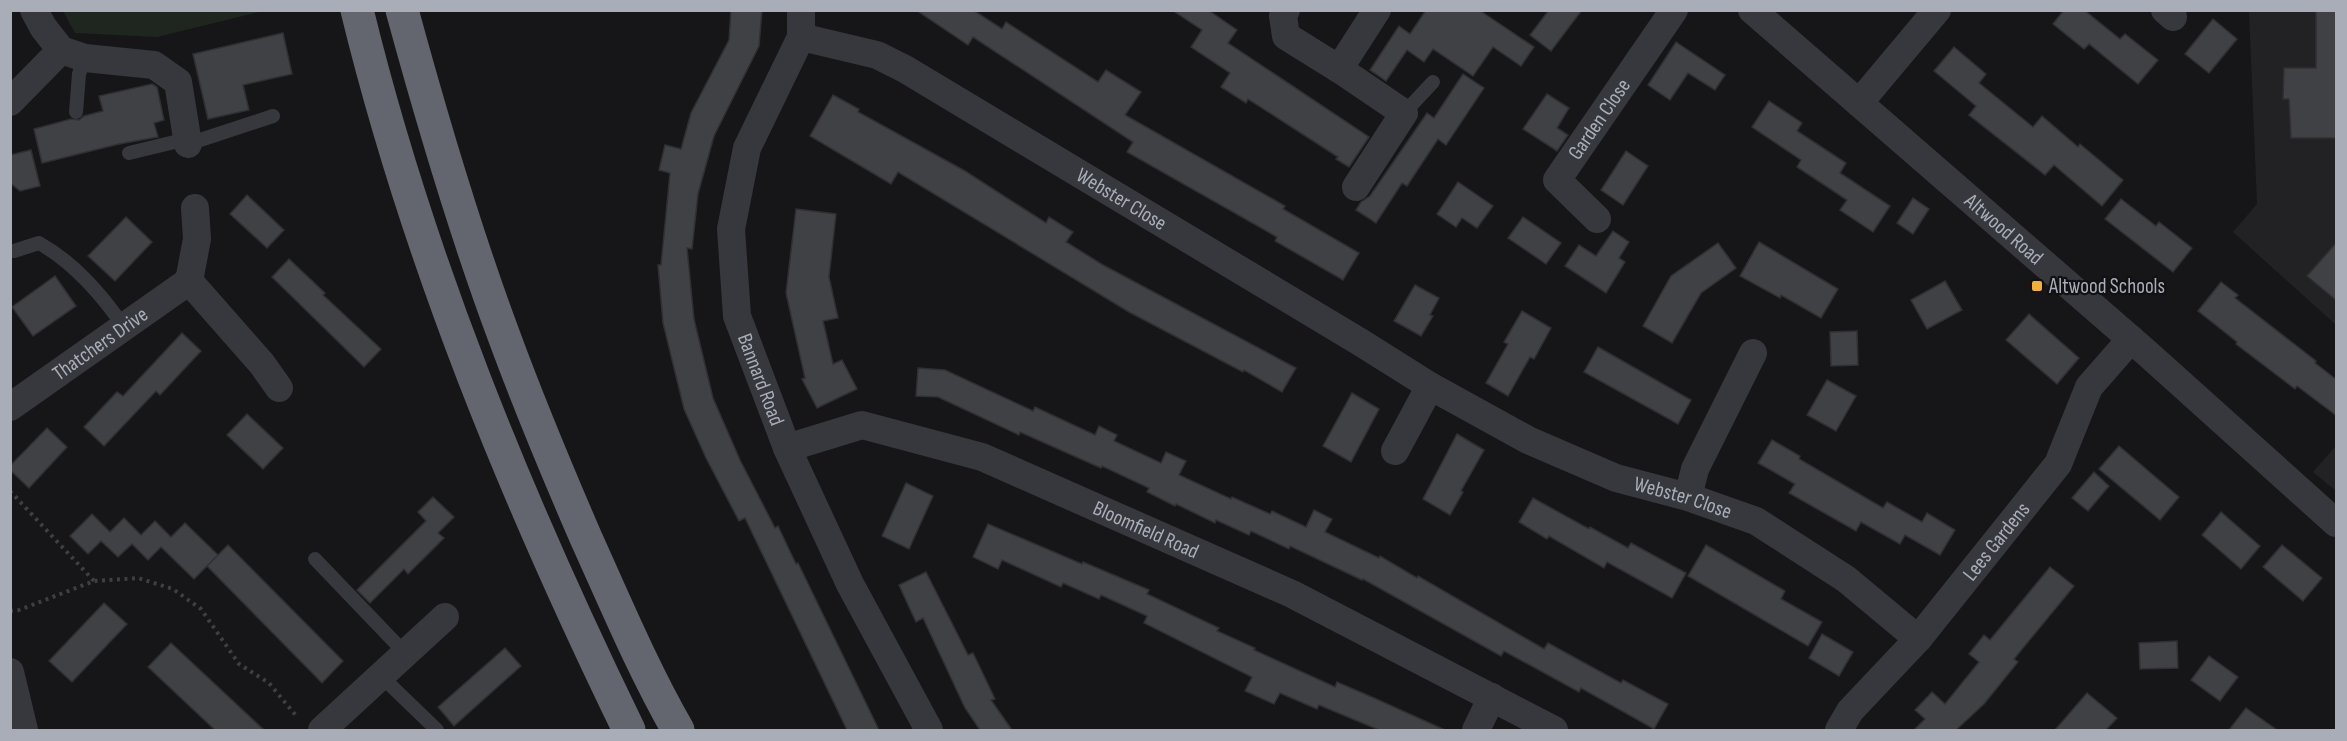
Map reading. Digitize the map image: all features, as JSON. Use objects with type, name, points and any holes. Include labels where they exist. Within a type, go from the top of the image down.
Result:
[{"type":"highway","points":[[357,10],[394,141],[459,339],[495,434],[570,610],[629,730]]},
{"type":"highway","points":[[402,10],[468,232],[503,335],[553,461],[602,574],[678,730]]},
{"type":"street","points":[[34,10],[43,27],[73,54],[154,64],[178,82],[188,142]]},
{"type":"street","points":[[1286,10],[1284,16],[1286,36],[1404,113],[1356,187]]},
{"type":"street","points":[[1338,69],[1377,10]]},
{"type":"street","name":"Garden Close","points":[[1597,219],[1550,190],[1674,10]]},
{"type":"street","name":"Altwood Road","points":[[1752,10],[2335,517]]},
{"type":"street","points":[[1859,103],[1937,10]]},
{"type":"street","name":"Webster Close","points":[[801,24],[905,69],[1430,386],[1528,440],[1616,478],[1688,497],[1756,521],[1846,579],[1917,639]]},
{"type":"street","name":"Bannard Road","points":[[801,24],[747,148],[731,229],[737,316],[787,448],[850,584],[929,730]]},
{"type":"street","points":[[10,102],[73,54]]},
{"type":"street","points":[[195,208],[197,239],[189,281],[262,364],[279,388]]},
{"type":"street","name":"Thatchers Drive","points":[[10,407],[189,281]]},
{"type":"street","name":"Lees Gardens","points":[[1839,730],[1850,711],[1917,639],[2058,464],[2089,387],[2131,339]]},
{"type":"street","points":[[1688,497],[1695,470],[1753,353]]},
{"type":"street","points":[[1395,450],[1430,386]]},
{"type":"street","name":"Bloomfield Road","points":[[787,448],[862,425],[982,457],[1292,594],[1492,697]]},
{"type":"street","points":[[312,727],[381,676],[444,617]]},
{"type":"street","points":[[10,672],[24,730]]},
{"type":"street","points":[[1476,730],[1492,697],[1554,730]]},
{"type":"lane","points":[[73,54],[79,74],[76,112]]},
{"type":"lane","points":[[1404,113],[1433,82]]},
{"type":"lane","points":[[129,153],[188,142],[273,116]]},
{"type":"lane","points":[[14,251],[39,243],[58,253],[110,306],[124,327]]},
{"type":"lane","points":[[315,559],[405,653]]},
{"type":"lane","points":[[381,676],[437,730]]},
{"type":"path","points":[[10,491],[94,581]]},
{"type":"path","points":[[10,611],[19,610],[94,581],[138,578],[173,589],[201,609],[239,664],[269,683],[312,727]]},
{"type":"shaded area","points":[[63,11],[263,11],[157,37],[75,33]]},
{"type":"shaded area","points":[[2249,11],[2336,11],[2336,325],[2233,232],[2257,204]]},
{"type":"shaded area","points":[[2336,446],[2336,491],[2313,472]]},
{"type":"building","points":[[731,10],[762,10],[759,46],[714,136],[698,194],[692,249],[687,248],[694,319],[713,398],[740,460],[775,528],[778,526],[796,564],[798,563],[879,730],[847,730],[745,518],[739,521],[706,458],[684,409],[663,323],[658,265],[661,265],[670,173],[659,170],[665,145],[681,149],[691,113],[729,40]]},
{"type":"building","points":[[916,10],[973,10],[1002,29],[1006,22],[1098,82],[1106,70],[1141,92],[1125,115],[1285,206],[1283,209],[1359,253],[1343,280],[1275,241],[1277,237],[1127,152],[1133,142],[973,37],[968,45]]},
{"type":"building","points":[[1172,10],[1208,10],[1237,30],[1228,43],[1369,137],[1349,167],[1336,159],[1338,157],[1248,99],[1246,103],[1221,87],[1230,73],[1191,47],[1202,30]]},
{"type":"building","points":[[1426,10],[1479,10],[1534,47],[1521,66],[1493,47],[1473,76],[1433,49],[1424,62],[1407,50],[1386,81],[1370,70],[1399,26],[1410,34]]},
{"type":"building","points":[[1549,10],[1582,10],[1551,51],[1530,35]]},
{"type":"building","points":[[2064,10],[2084,10],[2120,39],[2125,34],[2158,60],[2138,84],[2089,44],[2084,49],[2053,24]]},
{"type":"building","points":[[2316,10],[2337,10],[2337,138],[2291,138],[2289,99],[2283,99],[2284,68],[2316,68]]},
{"type":"building","points":[[2213,19],[2237,39],[2209,73],[2185,54]]},
{"type":"building","points":[[283,33],[292,74],[243,85],[249,110],[208,119],[193,54]]},
{"type":"building","points":[[1676,42],[1725,75],[1715,90],[1688,73],[1670,100],[1648,85]]},
{"type":"building","points":[[1954,47],[1986,74],[1979,83],[2033,127],[2042,116],[2078,147],[2080,144],[2123,180],[2102,206],[2054,165],[2045,175],[1969,115],[1976,106],[1934,71]]},
{"type":"building","points":[[1463,74],[1484,88],[1446,145],[1438,139],[1407,186],[1402,183],[1376,223],[1356,210],[1361,202],[1370,196],[1427,113],[1434,118]]},
{"type":"building","points":[[152,84],[157,87],[164,120],[154,123],[158,137],[42,163],[34,129],[71,119],[79,120],[84,116],[103,111],[99,96]]},
{"type":"building","points":[[1547,94],[1569,108],[1557,128],[1568,135],[1557,151],[1523,129]]},
{"type":"building","points":[[833,95],[859,109],[858,112],[965,171],[1046,223],[1049,217],[1073,232],[1066,242],[1103,265],[1296,368],[1282,392],[1244,370],[1243,372],[1129,312],[898,172],[891,184],[810,136]]},
{"type":"building","points":[[1769,101],[1802,123],[1797,131],[1846,163],[1840,173],[1890,206],[1873,232],[1840,210],[1847,200],[1797,167],[1801,160],[1752,127]]},
{"type":"building","points":[[31,150],[40,186],[20,191],[10,183],[10,155]]},
{"type":"building","points":[[1626,151],[1648,166],[1623,205],[1601,190]]},
{"type":"building","points":[[1458,182],[1493,206],[1477,228],[1462,218],[1456,227],[1437,214]]},
{"type":"building","points":[[247,195],[284,230],[267,248],[230,214]]},
{"type":"building","points":[[1913,198],[1929,209],[1913,234],[1897,223]]},
{"type":"building","points":[[2121,199],[2156,226],[2159,222],[2192,248],[2173,272],[2105,219]]},
{"type":"building","points":[[796,209],[836,214],[829,277],[838,318],[823,321],[833,364],[842,360],[857,389],[817,408],[802,379],[805,378],[786,293]]},
{"type":"building","points":[[126,217],[152,242],[115,281],[88,256]]},
{"type":"building","points":[[1523,217],[1561,243],[1546,264],[1508,238]]},
{"type":"building","points":[[1613,231],[1629,242],[1619,258],[1625,262],[1606,293],[1565,266],[1579,245],[1596,256]]},
{"type":"building","points":[[1759,242],[1838,289],[1821,318],[1781,295],[1780,298],[1740,276]]},
{"type":"building","points":[[2337,242],[2337,301],[2307,276]]},
{"type":"building","points":[[1718,243],[1736,268],[1701,293],[1672,343],[1643,326],[1671,276]]},
{"type":"building","points":[[289,259],[325,293],[323,295],[381,349],[364,367],[272,277]]},
{"type":"building","points":[[55,276],[76,306],[33,336],[12,307]]},
{"type":"building","points":[[1945,281],[1962,310],[1927,329],[1911,300]]},
{"type":"building","points":[[2221,282],[2238,295],[2235,298],[2337,380],[2337,416],[2297,386],[2295,389],[2236,344],[2237,342],[2198,311]]},
{"type":"building","points":[[1415,285],[1439,298],[1430,315],[1433,316],[1421,336],[1394,321]]},
{"type":"building","points":[[1522,311],[1551,328],[1534,359],[1530,357],[1508,396],[1486,383],[1508,344],[1504,342]]},
{"type":"building","points":[[2029,314],[2079,358],[2057,384],[2006,340]]},
{"type":"building","points":[[1857,331],[1858,365],[1831,366],[1830,332]]},
{"type":"building","points":[[182,333],[201,351],[160,395],[156,391],[104,446],[84,427],[117,392],[123,396]]},
{"type":"building","points":[[1598,347],[1691,400],[1678,424],[1584,372]]},
{"type":"building","points":[[918,368],[945,370],[1033,411],[1035,407],[1095,435],[1099,426],[1117,435],[1114,441],[1161,463],[1166,452],[1186,461],[1179,475],[1231,499],[1232,497],[1270,514],[1272,511],[1306,527],[1314,510],[1332,519],[1325,532],[1379,558],[1380,556],[1417,578],[1418,576],[1544,649],[1548,643],[1621,683],[1623,680],[1668,704],[1654,729],[1581,688],[1579,692],[1504,651],[1501,656],[1363,579],[1290,546],[1289,549],[1251,531],[1249,535],[1216,520],[1215,523],[1147,492],[1149,488],[1102,466],[1101,468],[1020,432],[1019,435],[938,397],[916,396]]},
{"type":"building","points":[[1827,380],[1856,396],[1836,431],[1807,415]]},
{"type":"building","points":[[1352,393],[1379,409],[1351,462],[1323,446]]},
{"type":"building","points":[[247,414],[283,448],[263,469],[227,435]]},
{"type":"building","points":[[47,428],[67,447],[29,488],[10,470],[10,466]]},
{"type":"building","points":[[1457,434],[1484,450],[1450,515],[1423,499]]},
{"type":"building","points":[[1772,440],[1800,456],[1799,459],[1883,508],[1887,502],[1922,522],[1927,513],[1955,530],[1940,555],[1905,535],[1900,544],[1861,522],[1856,531],[1789,493],[1795,484],[1758,463]]},
{"type":"building","points":[[2119,446],[2179,497],[2160,520],[2099,469]]},
{"type":"building","points":[[2094,472],[2109,486],[2088,511],[2072,498]]},
{"type":"building","points":[[906,483],[933,496],[909,549],[882,536]]},
{"type":"building","points":[[433,497],[454,517],[438,533],[444,538],[408,574],[404,569],[370,603],[357,590],[426,521],[418,512]]},
{"type":"building","points":[[1533,498],[1589,529],[1590,527],[1628,548],[1631,543],[1686,573],[1672,598],[1607,562],[1604,568],[1549,536],[1547,539],[1519,522]]},
{"type":"building","points":[[2221,512],[2260,546],[2241,569],[2202,535]]},
{"type":"building","points":[[92,514],[110,532],[124,518],[141,535],[155,521],[171,537],[185,523],[218,555],[228,545],[343,661],[322,683],[207,566],[194,579],[161,547],[148,560],[132,544],[118,557],[101,541],[88,554],[70,536]]},
{"type":"building","points":[[988,524],[1149,590],[1147,594],[1219,628],[1217,631],[1335,687],[1337,682],[1445,730],[1379,730],[1319,705],[1317,709],[1280,693],[1274,704],[1245,691],[1252,677],[1144,623],[1147,616],[1101,595],[1099,599],[1063,583],[1061,587],[1002,560],[998,569],[973,557]]},
{"type":"building","points":[[1706,545],[1785,591],[1781,599],[1822,622],[1808,646],[1688,576]]},
{"type":"building","points":[[2282,545],[2322,578],[2303,601],[2263,567]]},
{"type":"building","points":[[2050,567],[2074,586],[2014,659],[2018,662],[1984,704],[1956,730],[1914,730],[1925,719],[1915,710],[1932,692],[1945,704],[1979,662],[1969,654],[1984,635],[1990,640]]},
{"type":"building","points":[[926,572],[968,655],[973,653],[995,699],[991,700],[1012,730],[980,730],[965,708],[923,618],[916,622],[899,585]]},
{"type":"building","points":[[104,603],[127,624],[72,682],[49,661]]},
{"type":"building","points":[[1822,634],[1853,652],[1839,676],[1809,658]]},
{"type":"building","points":[[2177,641],[2178,668],[2140,669],[2139,643]]},
{"type":"building","points":[[171,643],[264,730],[215,730],[148,667]]},
{"type":"building","points":[[505,648],[521,666],[454,726],[438,707]]},
{"type":"building","points":[[2209,656],[2238,677],[2220,701],[2191,680]]},
{"type":"building","points":[[2087,693],[2117,718],[2106,730],[2055,730]]},
{"type":"building","points":[[2246,708],[2277,730],[2229,730]]},
{"type":"place","name":"Altwood Schools","points":[[2037,286]]}]
